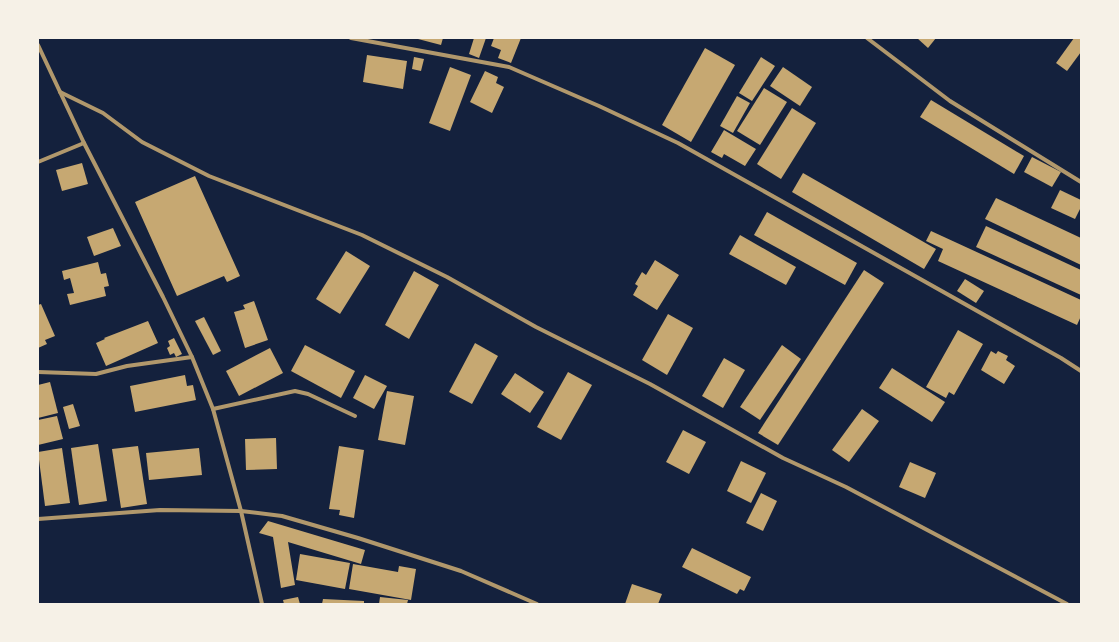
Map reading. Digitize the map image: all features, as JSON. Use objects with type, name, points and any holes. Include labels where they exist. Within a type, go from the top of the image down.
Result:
[{"type":"street","points":[[351,38],[509,66],[599,106],[678,143],[1061,358],[1081,371]]},
{"type":"street","points":[[867,38],[950,101],[1081,182]]},
{"type":"street","points":[[38,45],[84,143],[192,357],[213,408],[241,511],[262,604]]},
{"type":"street","points":[[60,92],[103,113],[142,142],[209,176],[362,235],[447,277],[536,327],[650,384],[783,458],[846,487],[1067,604]]},
{"type":"street","points":[[38,162],[84,143]]},
{"type":"street","points":[[38,372],[96,374],[127,366],[192,357]]},
{"type":"street","points":[[213,408],[295,390],[308,394],[355,416]]},
{"type":"street","points":[[38,519],[160,510],[241,511],[282,516],[358,538],[461,571],[537,604]]},
{"type":"building","points":[[418,38],[443,38],[441,45]]},
{"type":"building","points":[[474,38],[486,38],[479,58],[469,54]]},
{"type":"building","points":[[494,38],[521,38],[511,63],[498,58],[501,50],[491,46]]},
{"type":"building","points":[[917,38],[936,38],[928,48]]},
{"type":"building","points":[[1074,38],[1081,38],[1081,52],[1067,71],[1056,63]]},
{"type":"building","points":[[705,48],[735,65],[691,142],[662,125]]},
{"type":"building","points":[[367,55],[407,61],[403,89],[363,82]]},
{"type":"building","points":[[414,57],[424,59],[421,71],[412,69]]},
{"type":"building","points":[[761,57],[775,66],[752,101],[739,93]]},
{"type":"building","points":[[450,67],[471,75],[450,131],[429,123]]},
{"type":"building","points":[[783,67],[812,87],[800,106],[770,86]]},
{"type":"building","points":[[485,71],[498,77],[496,83],[504,87],[492,113],[470,102]]},
{"type":"building","points":[[764,88],[787,102],[760,145],[737,131]]},
{"type":"building","points":[[737,96],[750,103],[733,133],[720,126]]},
{"type":"building","points":[[931,100],[1024,156],[1014,174],[920,117]]},
{"type":"building","points":[[792,108],[816,123],[781,179],[757,164]]},
{"type":"building","points":[[724,130],[756,149],[745,166],[724,154],[722,158],[711,152]]},
{"type":"building","points":[[1032,157],[1061,172],[1052,187],[1024,172]]},
{"type":"building","points":[[82,163],[88,184],[62,191],[56,170]]},
{"type":"building","points":[[803,173],[936,249],[924,269],[792,192]]},
{"type":"building","points":[[195,176],[240,276],[227,282],[224,276],[177,296],[135,202]]},
{"type":"building","points":[[1060,190],[1081,200],[1081,207],[1075,219],[1051,208]]},
{"type":"building","points":[[996,198],[1081,238],[1081,265],[985,219]]},
{"type":"building","points":[[767,212],[857,263],[845,285],[754,235]]},
{"type":"building","points":[[986,226],[1081,270],[1081,295],[976,247]]},
{"type":"building","points":[[113,228],[121,246],[94,256],[87,237]]},
{"type":"building","points":[[931,231],[1081,300],[1081,316],[1077,325],[938,261],[943,249],[926,241]]},
{"type":"building","points":[[740,235],[796,267],[786,285],[729,254]]},
{"type":"building","points":[[346,251],[370,266],[340,314],[316,299]]},
{"type":"building","points":[[655,260],[679,275],[657,310],[633,295],[638,286],[635,284],[642,272],[646,275]]},
{"type":"building","points":[[98,262],[101,274],[106,273],[109,286],[104,287],[106,296],[70,305],[67,294],[74,293],[70,278],[64,280],[62,271]]},
{"type":"building","points":[[864,270],[884,283],[778,445],[758,433]]},
{"type":"building","points":[[414,271],[439,285],[409,339],[385,325]]},
{"type":"building","points":[[965,279],[984,291],[976,303],[957,291]]},
{"type":"building","points":[[254,301],[268,340],[245,348],[234,312],[245,309],[243,305]]},
{"type":"building","points":[[41,304],[55,336],[45,340],[47,344],[38,348],[38,305]]},
{"type":"building","points":[[668,314],[693,328],[667,375],[642,360]]},
{"type":"building","points":[[204,317],[221,351],[213,355],[195,321]]},
{"type":"building","points":[[148,321],[158,343],[106,366],[96,343],[105,339],[104,338]]},
{"type":"building","points":[[958,330],[983,344],[954,395],[949,392],[946,398],[926,387]]},
{"type":"building","points":[[174,338],[182,354],[176,357],[174,353],[170,355],[167,348],[170,346],[168,341]]},
{"type":"building","points":[[475,343],[498,356],[472,404],[449,392]]},
{"type":"building","points":[[305,345],[355,371],[341,398],[291,371]]},
{"type":"building","points":[[782,345],[801,359],[760,420],[740,407]]},
{"type":"building","points":[[270,348],[283,373],[239,396],[226,371]]},
{"type":"building","points":[[991,351],[996,354],[998,351],[1008,356],[1006,360],[1015,366],[1004,384],[981,370]]},
{"type":"building","points":[[724,358],[745,370],[723,408],[702,396]]},
{"type":"building","points":[[892,368],[945,402],[932,422],[879,388]]},
{"type":"building","points":[[568,372],[592,385],[561,440],[537,427]]},
{"type":"building","points":[[515,373],[544,392],[530,413],[501,394]]},
{"type":"building","points":[[185,375],[187,386],[193,385],[196,400],[135,412],[130,386]]},
{"type":"building","points":[[365,375],[387,386],[374,409],[353,398]]},
{"type":"building","points":[[50,382],[58,413],[38,418],[38,385]]},
{"type":"building","points":[[387,391],[414,396],[405,445],[378,440]]},
{"type":"building","points":[[73,404],[80,426],[69,429],[63,407]]},
{"type":"building","points":[[862,409],[879,421],[849,462],[832,450]]},
{"type":"building","points":[[57,416],[63,439],[38,445],[38,420]]},
{"type":"building","points":[[683,430],[706,442],[689,474],[666,462]]},
{"type":"building","points":[[276,438],[277,469],[246,470],[245,439]]},
{"type":"building","points":[[98,444],[107,501],[79,505],[71,448]]},
{"type":"building","points":[[138,446],[147,504],[121,508],[112,449]]},
{"type":"building","points":[[339,446],[364,450],[354,518],[339,515],[340,510],[329,509]]},
{"type":"building","points":[[62,448],[70,503],[45,506],[38,452]]},
{"type":"building","points":[[199,448],[202,475],[149,480],[146,453]]},
{"type":"building","points":[[741,461],[766,473],[751,503],[727,491]]},
{"type":"building","points":[[910,462],[936,473],[925,498],[899,487]]},
{"type":"building","points":[[761,493],[777,501],[763,531],[746,523]]},
{"type":"building","points":[[268,521],[365,550],[361,564],[288,542],[295,585],[281,588],[273,537],[259,533]]},
{"type":"building","points":[[692,548],[751,577],[744,591],[740,589],[737,594],[682,567]]},
{"type":"building","points":[[300,554],[350,563],[345,589],[296,580]]},
{"type":"building","points":[[353,564],[398,572],[399,566],[416,569],[411,600],[349,589]]},
{"type":"building","points":[[632,584],[662,594],[658,604],[625,604]]},
{"type":"building","points":[[298,597],[300,604],[284,604],[283,600]]},
{"type":"building","points":[[380,597],[408,600],[407,604],[379,604]]},
{"type":"building","points":[[323,599],[364,601],[364,604],[322,604]]}]
